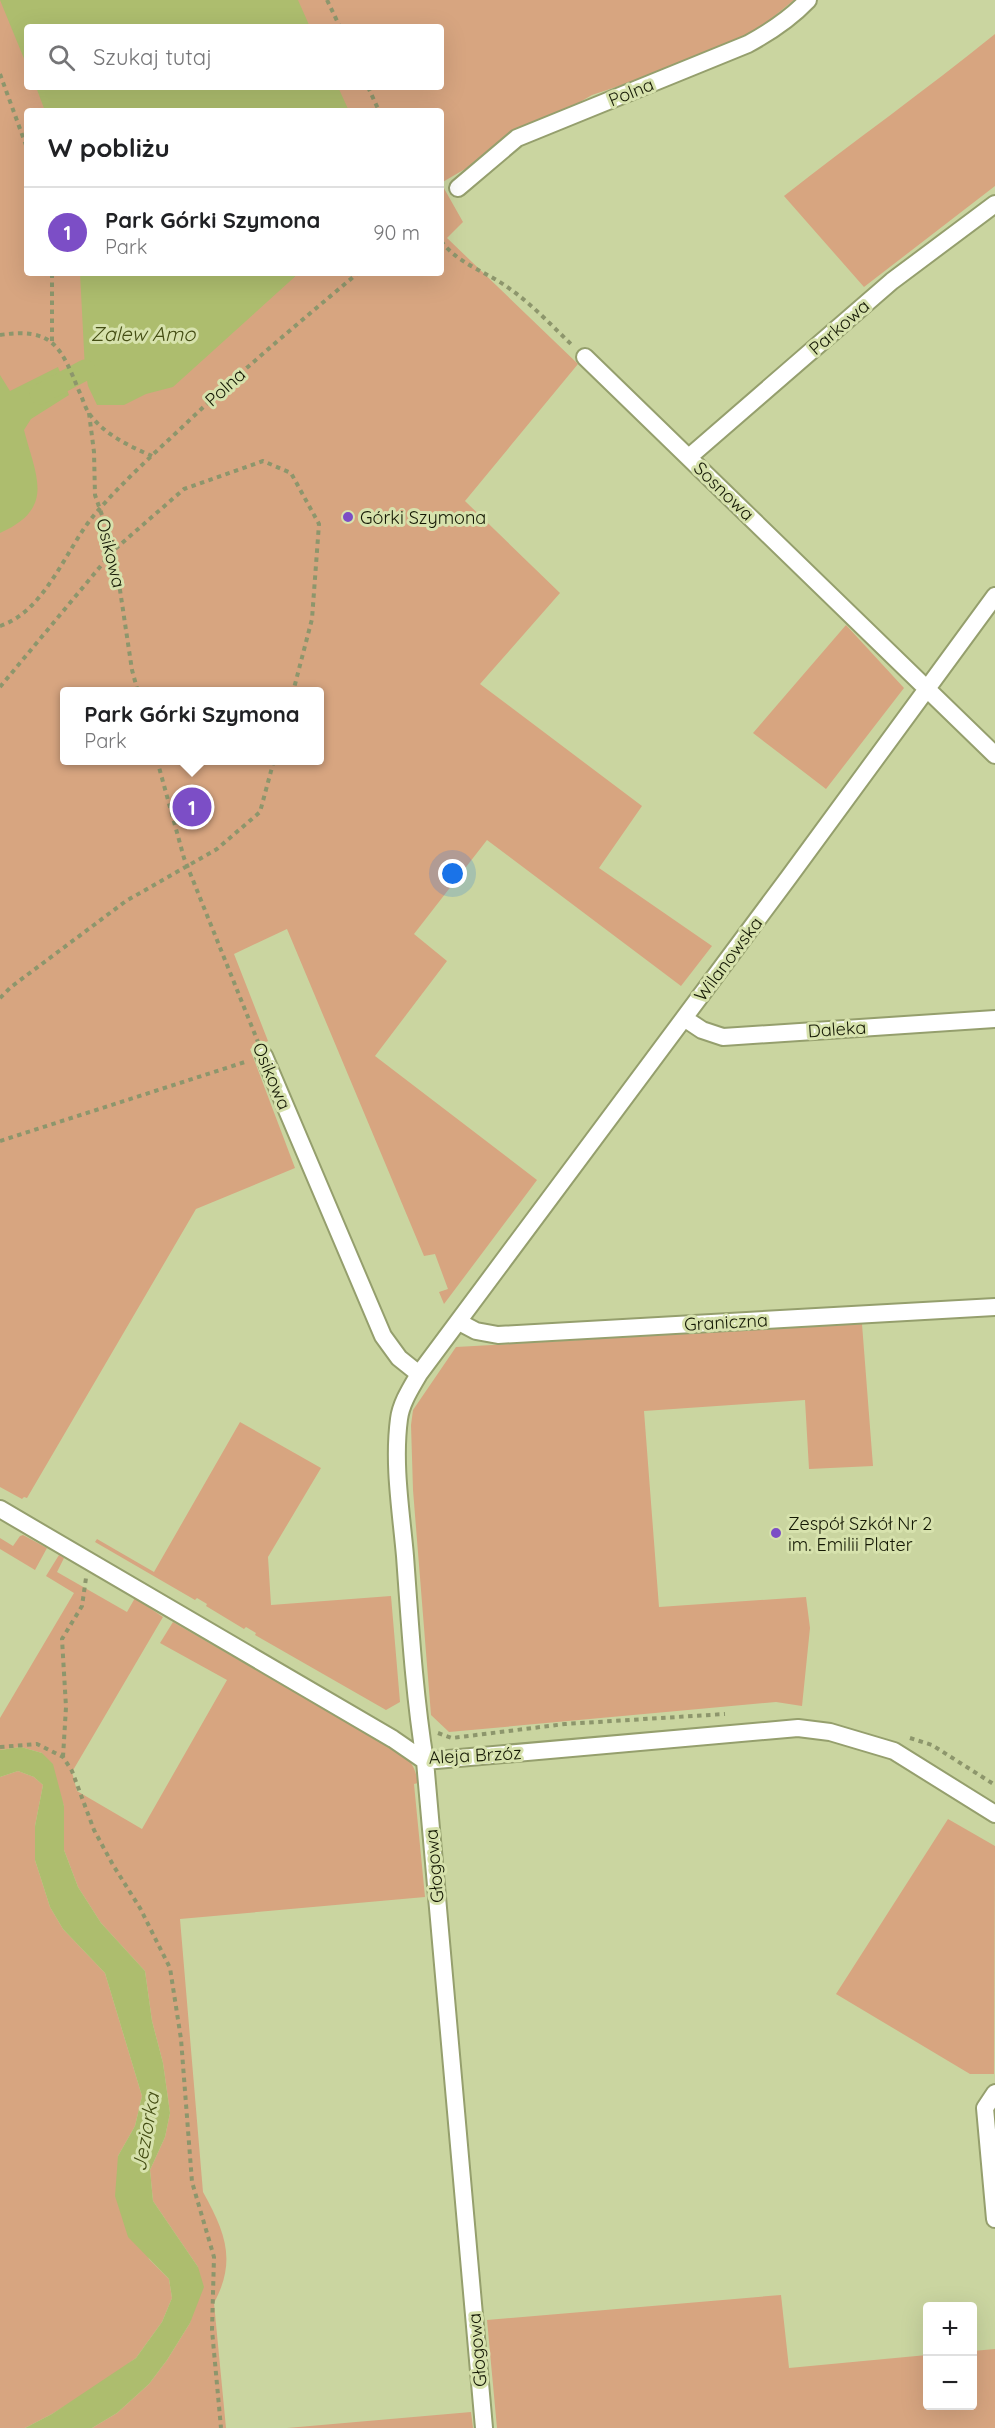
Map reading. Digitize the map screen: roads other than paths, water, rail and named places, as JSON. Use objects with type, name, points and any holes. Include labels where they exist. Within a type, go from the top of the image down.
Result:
[{"type":"street","name":"Polna","points":[[458,188],[517,138],[748,44],[771,32],[808,0]]},
{"type":"street","name":"Parkowa","points":[[689,457],[892,281],[995,204]]},
{"type":"street","name":"Sosnowa","points":[[585,357],[995,755]]},
{"type":"street","name":"Wilanowska","points":[[459,1322],[995,596]]},
{"type":"street","name":"Daleka","points":[[684,1018],[702,1030],[723,1037],[995,1019]]},
{"type":"street","name":"Osikowa","points":[[264,1056],[383,1336],[399,1358],[419,1374]]},
{"type":"street","name":"Graniczna","points":[[459,1322],[476,1331],[498,1335],[995,1307]]},
{"type":"street","name":"Głogowa","points":[[459,1322],[419,1374],[404,1400],[399,1417],[396,1454],[484,2428]]},
{"type":"street","name":"Aleja Brzóz","points":[[0,1509],[393,1739],[425,1761],[798,1728],[830,1732],[894,1751],[995,1814]]},
{"type":"street","points":[[995,2093],[985,2108],[995,2219]]},
{"type":"water","points":[[0,0],[298,0],[309,24],[24,24],[24,59]]},
{"type":"water","points":[[37,90],[339,90],[348,108],[44,108]]},
{"type":"water","name":"Zalew Amo","points":[[80,276],[296,276],[173,387],[146,394],[124,405],[97,405],[88,386],[85,370]]},
{"type":"water","points":[[58,367],[69,395],[31,419],[24,430],[38,490],[35,502],[29,513],[18,523],[0,533],[0,375],[10,391]]},
{"type":"water","name":"Jeziorka","points":[[21,1747],[42,1753],[53,1764],[64,1806],[64,1850],[78,1887],[101,1923],[145,1971],[170,2113],[165,2137],[150,2170],[153,2201],[198,2267],[204,2287],[190,2323],[149,2384],[117,2413],[92,2428],[25,2428],[52,2414],[136,2358],[162,2322],[172,2298],[169,2279],[128,2237],[115,2196],[118,2156],[135,2126],[142,2096],[105,1973],[63,1929],[50,1907],[35,1860],[35,1826],[43,1785],[34,1777],[18,1771],[0,1777],[0,1750]]},
{"type":"waterway","points":[[40,394],[85,370]]},
{"type":"place","name":"Górki Szymona","points":[[348,517]]},
{"type":"place","name":"Park Górki Szymona","points":[[192,807]]},
{"type":"place","name":"Zespół Szkół Nr 2 im. Emilii Plater","points":[[776,1533]]}]
